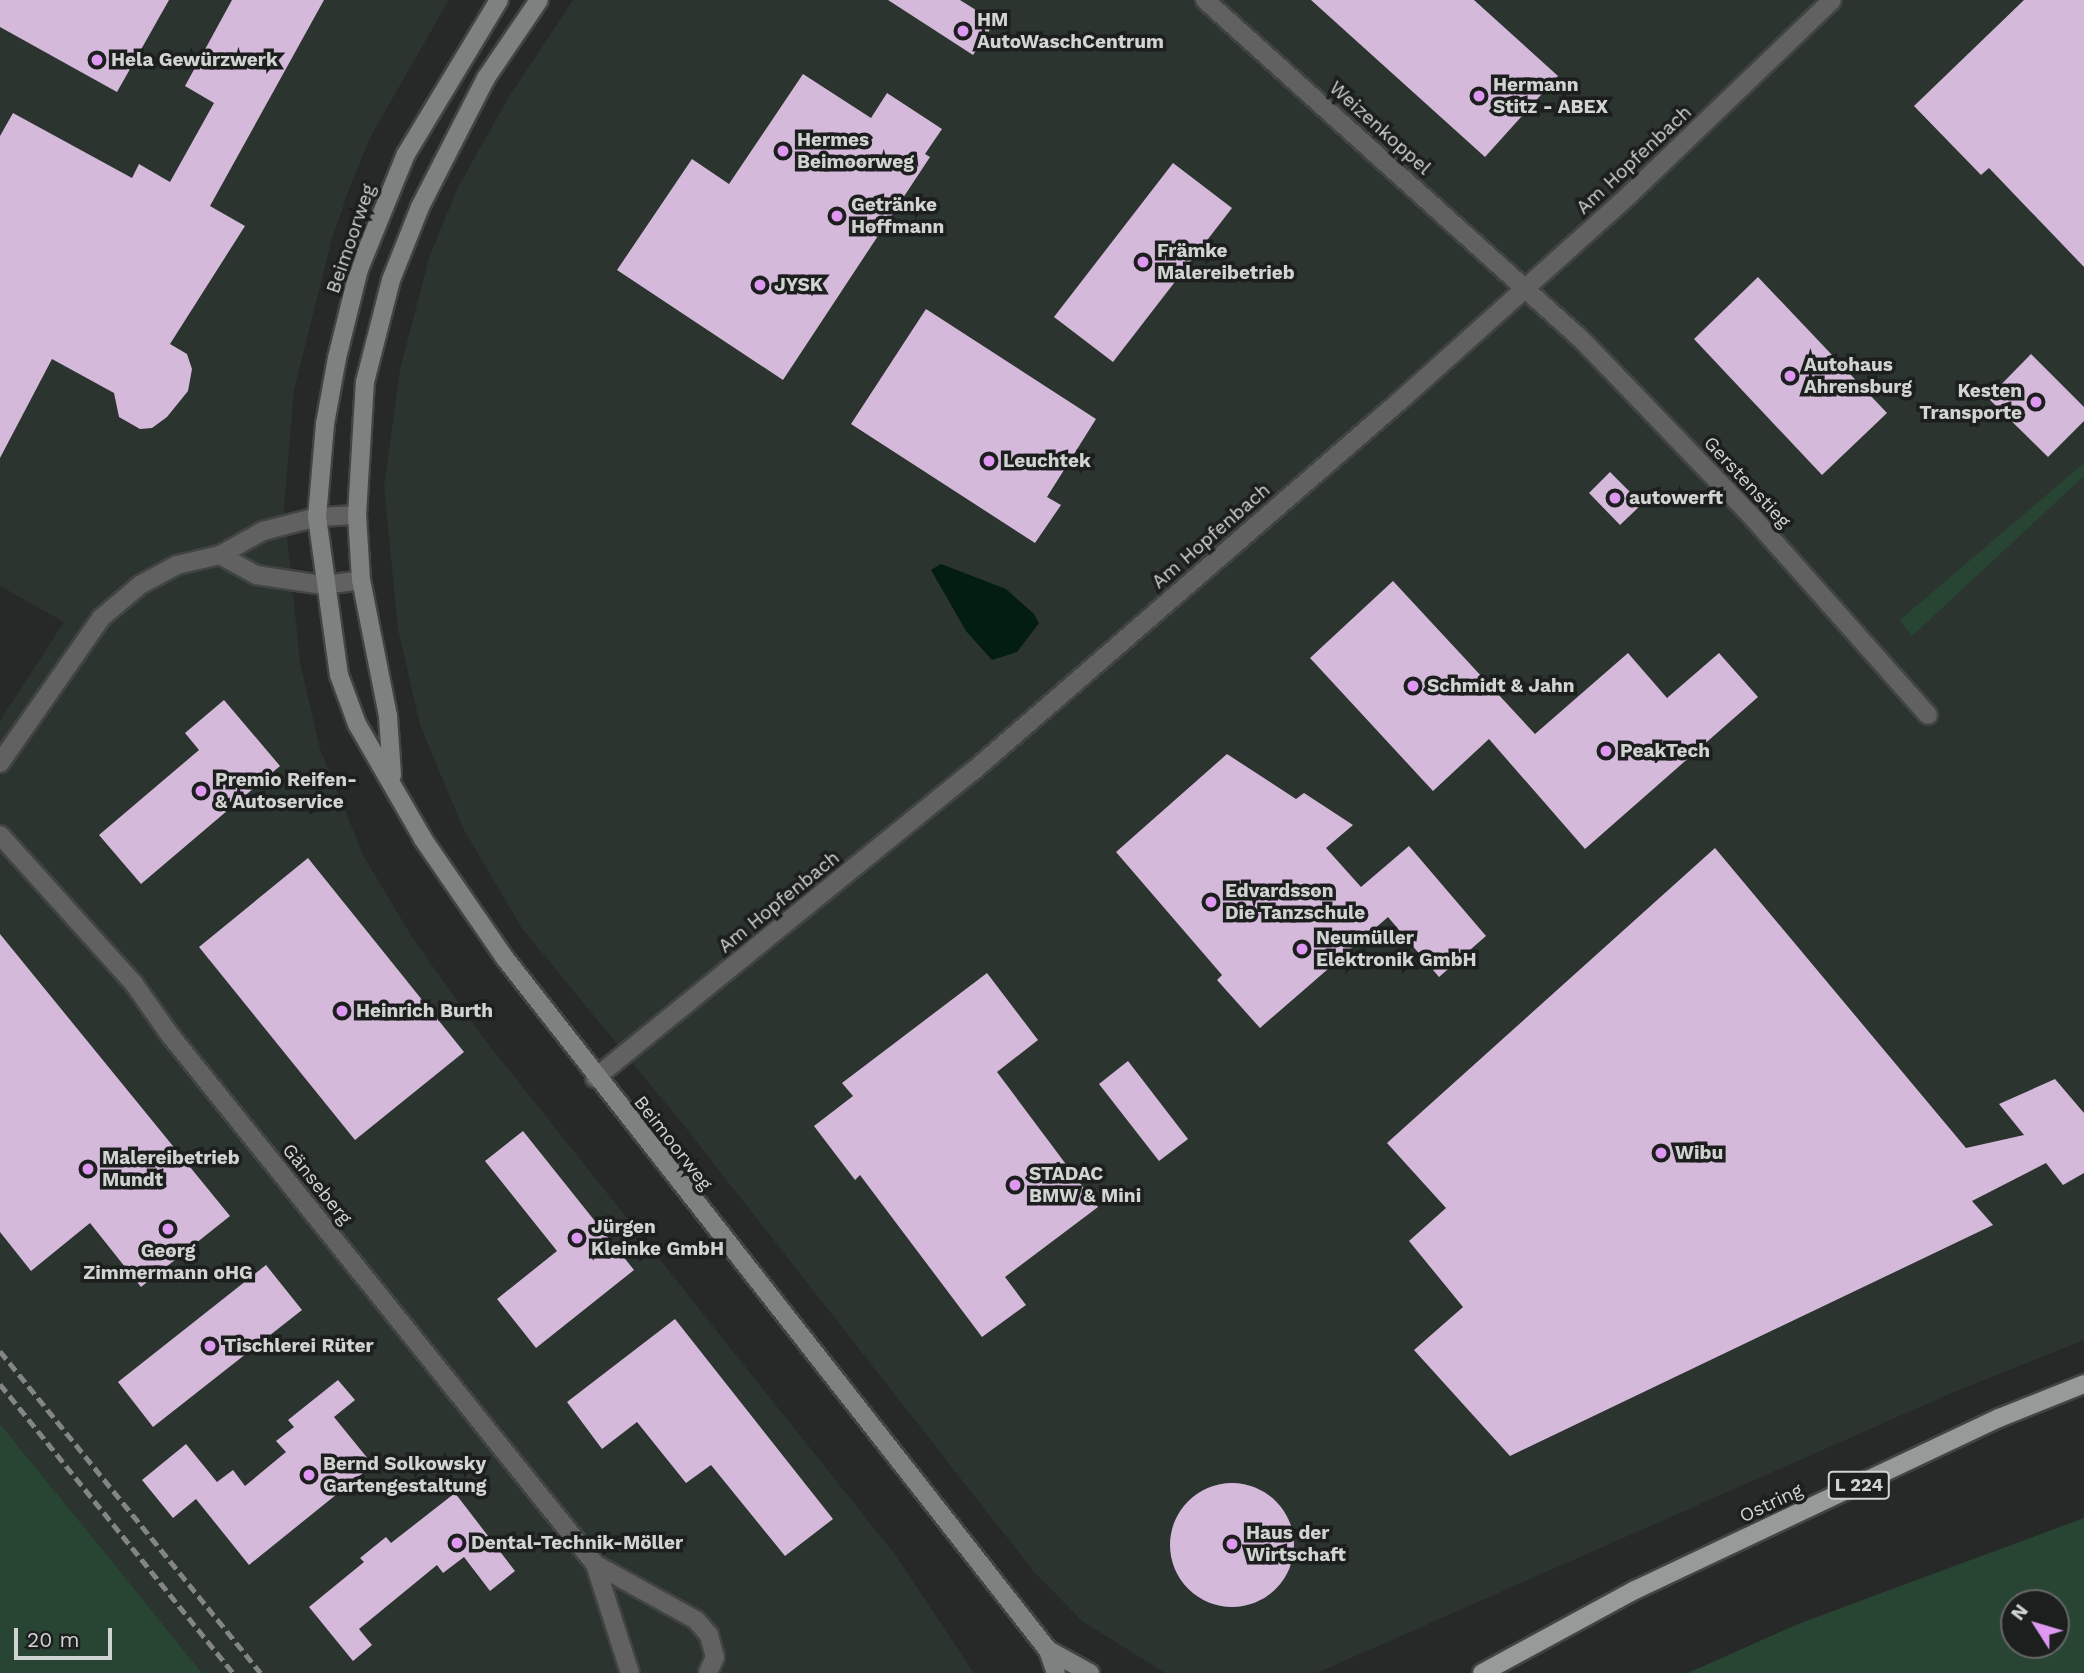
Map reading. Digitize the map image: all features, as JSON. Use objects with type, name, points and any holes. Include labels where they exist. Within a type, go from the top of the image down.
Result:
[{"type":"main road","name":"Beimoorweg","points":[[499,0],[406,154],[370,237],[337,358],[325,424],[317,517],[324,585],[339,675],[357,724],[392,779],[423,839],[504,957],[595,1078],[1048,1650],[1056,1673]]},
{"type":"main road","name":"Beimoorweg","points":[[392,779],[388,716],[361,580],[357,514],[365,382],[391,280],[420,208],[486,78],[539,0]]},
{"type":"main road","name":"Ostring","points":[[1482,1673],[1635,1590],[1999,1418],[2084,1384]]},
{"type":"main road","name":"Beimoorweg","points":[[1048,1650],[1090,1673]]},
{"type":"street","name":"Weizenkoppel","points":[[1205,0],[1525,289]]},
{"type":"street","name":"Am Hopfenbach","points":[[595,1078],[972,772],[1525,289],[1832,0]]},
{"type":"street","name":"Gerstenstieg","points":[[1525,289],[1583,341],[1754,519],[1928,715]]},
{"type":"street","points":[[0,763],[101,618],[119,600],[177,565],[220,555],[263,531],[317,517],[357,514]]},
{"type":"street","points":[[220,555],[256,575],[324,585],[361,580]]},
{"type":"street","name":"Gänseberg","points":[[0,835],[134,984],[170,1035],[595,1564],[630,1673]]},
{"type":"street","name":"Gänseberg","points":[[595,1564],[696,1620],[709,1635],[715,1657],[708,1673]]},
{"type":"shaded area","points":[[0,0],[449,0],[372,134],[352,181],[332,239],[294,390],[284,507],[300,662],[320,749],[364,857],[412,937],[485,1040],[897,1557],[974,1673],[202,1673],[0,1424],[0,721],[64,622],[0,586]]},
{"type":"shaded area","points":[[573,0],[2084,0],[2084,1340],[1954,1392],[1317,1673],[1165,1673],[1082,1621],[1034,1572],[681,1122],[521,927],[463,828],[420,725],[398,629],[384,487],[400,369],[430,255],[458,187],[507,100]]},
{"type":"shaded area","points":[[2084,463],[2084,476],[1912,636],[1900,620]]},
{"type":"shaded area","points":[[941,564],[1006,589],[1034,614],[1039,623],[1017,652],[992,660],[966,631],[931,570]]},
{"type":"shaded area","points":[[0,1424],[132,1586],[202,1673],[0,1673]]},
{"type":"shaded area","points":[[2084,1518],[2084,1673],[1688,1673],[1798,1624]]},
{"type":"building","name":"Hela Gewürzwerk","points":[[0,0],[169,0],[117,92],[0,27]]},
{"type":"building","points":[[232,0],[324,0],[210,206],[245,226],[170,344],[187,354],[192,369],[188,391],[167,417],[152,428],[140,429],[119,417],[114,393],[52,359],[0,458],[0,136],[13,113],[132,178],[139,164],[170,182],[214,103],[185,86]]},
{"type":"building","name":"HM AutoWaschCentrum","points":[[888,0],[960,0],[995,22],[973,55]]},
{"type":"building","name":"Hermann Stitz - ABEX","points":[[1311,0],[1474,0],[1558,76],[1485,157]]},
{"type":"building","points":[[2024,0],[2084,0],[2084,267],[1989,168],[1981,175],[1914,106]]},
{"type":"building","points":[[803,74],[871,118],[887,93],[942,129],[925,154],[930,157],[783,380],[617,270],[692,159],[729,184]]},
{"type":"building","name":"Främke Malereibetrieb","points":[[1173,163],[1232,208],[1113,362],[1054,317]]},
{"type":"building","name":"Autohaus Ahrensburg","points":[[1758,277],[1887,413],[1822,475],[1694,339]]},
{"type":"building","name":"Leuchtek","points":[[926,309],[1096,419],[1047,497],[1061,505],[1035,543],[851,424]]},
{"type":"building","name":"Kesten Transporte","points":[[2031,354],[2084,407],[2084,421],[2048,457],[1988,398]]},
{"type":"building","name":"autowerft","points":[[1610,472],[1642,504],[1620,525],[1589,493]]},
{"type":"building","points":[[1393,581],[1535,734],[1628,653],[1667,698],[1719,653],[1758,697],[1585,849],[1489,739],[1433,791],[1310,658]]},
{"type":"building","name":"Premio Reifen- & Autoservice","points":[[224,700],[280,766],[141,884],[99,835],[199,750],[185,733]]},
{"type":"building","points":[[1227,754],[1296,799],[1304,793],[1353,825],[1326,848],[1361,887],[1409,846],[1486,936],[1439,977],[1388,917],[1260,1028],[1217,980],[1222,975],[1116,852]]},
{"type":"building","name":"Wibu","points":[[1715,848],[1966,1148],[2024,1135],[1999,1104],[2055,1079],[2084,1113],[2084,1173],[2063,1185],[2046,1163],[1972,1201],[1993,1225],[1510,1456],[1414,1350],[1463,1307],[1409,1241],[1446,1208],[1387,1143]]},
{"type":"building","name":"Heinrich Burth","points":[[308,858],[464,1052],[355,1140],[199,947]]},
{"type":"building","points":[[0,934],[230,1216],[141,1287],[90,1223],[31,1271],[0,1232]]},
{"type":"building","points":[[987,973],[1038,1040],[997,1072],[1098,1207],[1005,1277],[1026,1305],[982,1337],[860,1175],[855,1180],[814,1126],[853,1096],[842,1083]]},
{"type":"building","points":[[1128,1061],[1188,1139],[1159,1161],[1099,1084]]},
{"type":"building","name":"Jürgen Kleinke GmbH","points":[[523,1131],[634,1270],[536,1348],[497,1299],[557,1251],[485,1161]]},
{"type":"building","name":"Tischlerei Rüter","points":[[266,1265],[302,1310],[153,1427],[118,1382]]},
{"type":"building","points":[[675,1319],[833,1519],[785,1556],[711,1465],[686,1483],[637,1422],[602,1449],[567,1402]]},
{"type":"building","name":"Bernd Solkowsky Gartengestaltung","points":[[338,1380],[355,1400],[334,1417],[373,1465],[249,1565],[196,1499],[173,1518],[142,1480],[186,1444],[217,1482],[233,1470],[245,1486],[286,1452],[276,1441],[294,1427],[288,1420]]},
{"type":"building","name":"Haus der Wirtschaft","points":[[1232,1483],[1256,1488],[1276,1501],[1289,1521],[1294,1545],[1289,1569],[1276,1589],[1256,1602],[1232,1607],[1208,1602],[1188,1589],[1175,1569],[1170,1545],[1175,1521],[1188,1501],[1208,1488]]},
{"type":"building","points":[[455,1493],[515,1571],[490,1591],[464,1557],[443,1573],[437,1565],[359,1629],[372,1645],[353,1661],[309,1607],[364,1562],[360,1558],[386,1537],[391,1543]]},
{"type":"railway","points":[[0,1351],[261,1673]]},
{"type":"railway","points":[[0,1384],[233,1673]]},
{"type":"place","name":"HM AutoWaschCentrum","points":[[963,31]]},
{"type":"place","name":"Hela Gewürzwerk","points":[[97,60]]},
{"type":"place","name":"Hermann Stitz - ABEX","points":[[1479,96]]},
{"type":"place","name":"Hermes Beimoorweg","points":[[783,151]]},
{"type":"place","name":"Getränke Hoffmann","points":[[837,216]]},
{"type":"place","name":"Främke Malereibetrieb","points":[[1143,262]]},
{"type":"place","name":"JYSK","points":[[760,285]]},
{"type":"place","name":"Autohaus Ahrensburg","points":[[1790,376]]},
{"type":"place","name":"Kesten Transporte","points":[[2036,402]]},
{"type":"place","name":"Leuchtek","points":[[989,461]]},
{"type":"place","name":"autowerft","points":[[1615,498]]},
{"type":"place","name":"Schmidt & Jahn","points":[[1413,686]]},
{"type":"place","name":"PeakTech","points":[[1606,751]]},
{"type":"place","name":"Premio Reifen- & Autoservice","points":[[201,791]]},
{"type":"place","name":"Edvardsson Die Tanzschule","points":[[1211,902]]},
{"type":"place","name":"Neumüller Elektronik GmbH","points":[[1302,949]]},
{"type":"place","name":"Heinrich Burth","points":[[342,1011]]},
{"type":"place","name":"Wibu","points":[[1661,1153]]},
{"type":"place","name":"Malereibetrieb Mundt","points":[[88,1169]]},
{"type":"place","name":"STADAC BMW & Mini","points":[[1015,1185]]},
{"type":"place","name":"Georg Zimmermann oHG","points":[[168,1229]]},
{"type":"place","name":"Jürgen Kleinke GmbH","points":[[577,1238]]},
{"type":"place","name":"Tischlerei Rüter","points":[[210,1346]]},
{"type":"place","name":"Bernd Solkowsky Gartengestaltung","points":[[309,1475]]},
{"type":"place","name":"Dental-Technik-Möller","points":[[457,1543]]},
{"type":"place","name":"Haus der Wirtschaft","points":[[1232,1544]]}]
